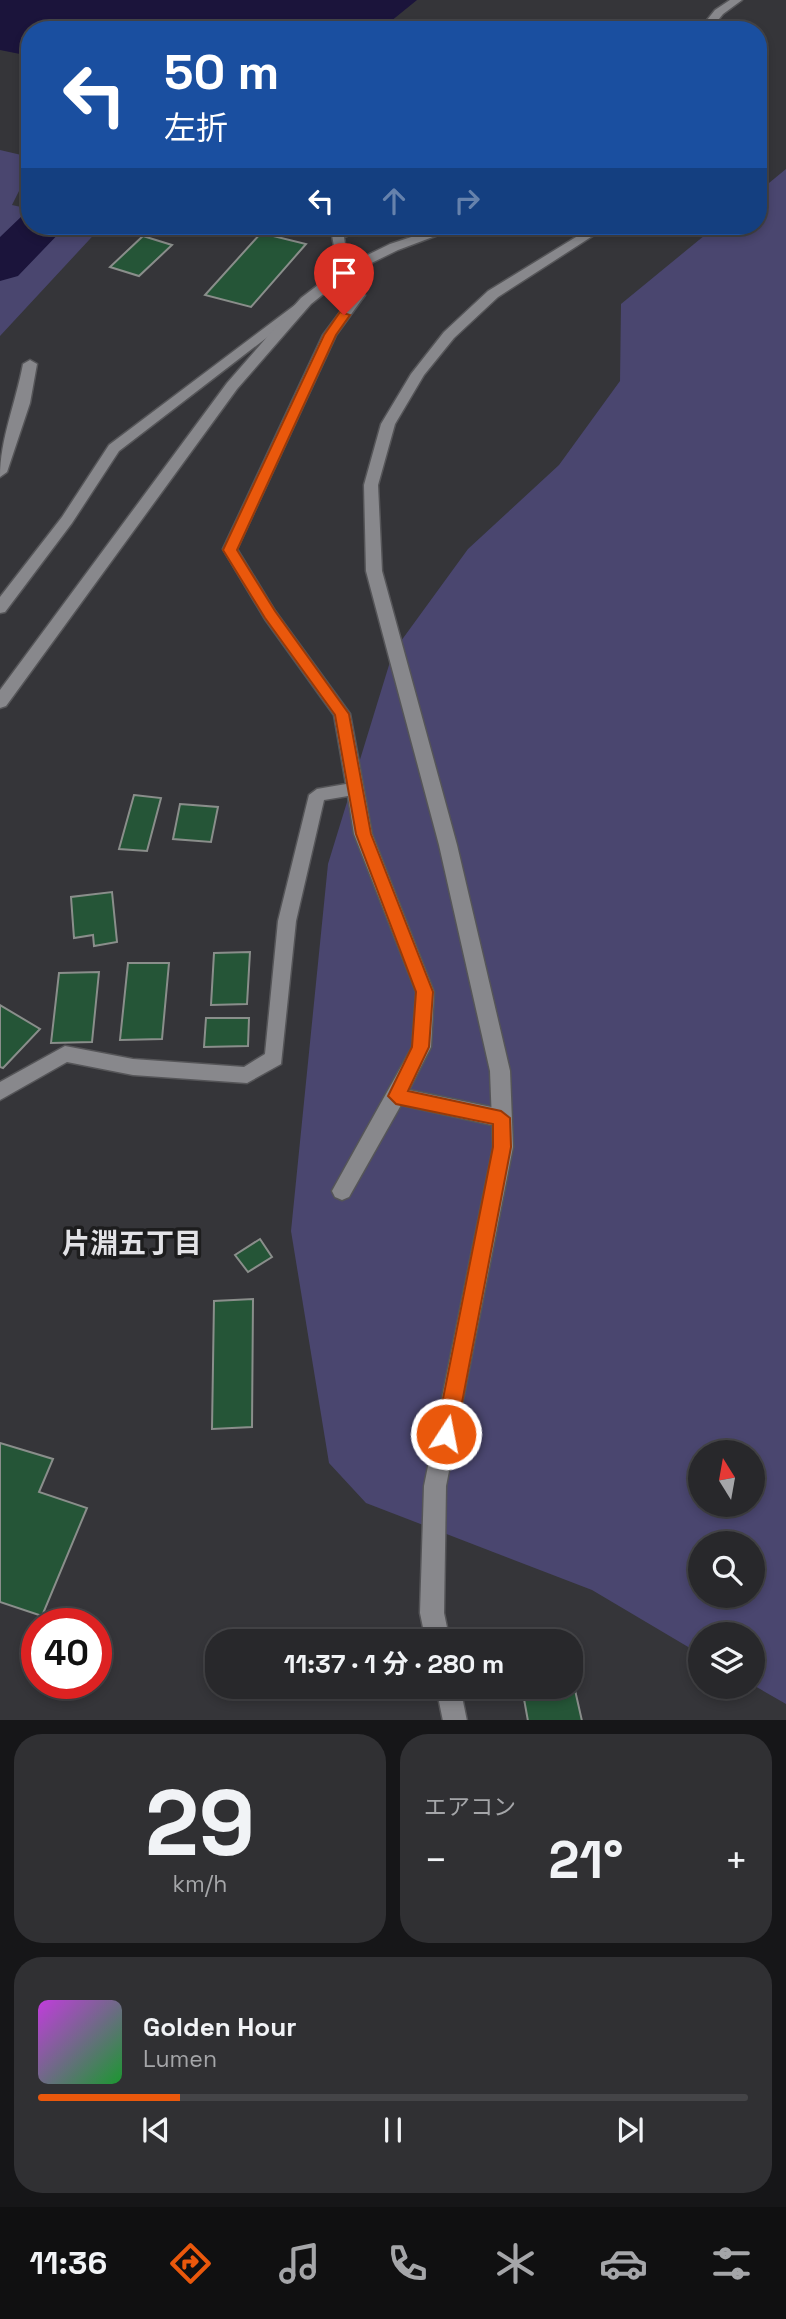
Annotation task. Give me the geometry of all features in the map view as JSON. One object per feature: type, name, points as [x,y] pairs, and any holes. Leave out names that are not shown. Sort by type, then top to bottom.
[{"type":"street","points":[[712,21],[719,12],[737,0]]},
{"type":"street","points":[[338,235],[343,272],[359,295],[330,335],[230,550],[270,615],[342,714],[363,834],[425,992],[421,1047],[342,1191]]},
{"type":"street","points":[[0,607],[66,520],[114,448],[343,272],[394,247],[429,235]]},
{"type":"street","points":[[435,1629],[432,1614],[435,1486],[502,1147],[500,1071],[451,858],[374,571],[371,485],[388,424],[418,374],[449,335],[493,295],[588,235]]},
{"type":"street","points":[[0,702],[232,386],[306,301]]},
{"type":"street","points":[[0,472],[23,403],[30,364]]},
{"type":"street","points":[[0,1092],[65,1054],[133,1067],[247,1075],[274,1058],[287,921],[317,795],[355,789]]},
{"type":"street","points":[[396,1096],[501,1118]]},
{"type":"street","points":[[451,1699],[455,1720]]},
{"type":"shaded area","points":[[0,0],[417,0],[391,21],[21,21],[21,54],[0,50]]},
{"type":"shaded area","points":[[0,150],[21,155],[21,187],[12,205],[21,207],[21,235],[94,235],[0,336]]},
{"type":"shaded area","points":[[786,169],[786,1704],[765,1692],[765,1622],[688,1622],[688,1647],[592,1590],[366,1503],[329,1463],[291,1231],[328,864],[393,652],[468,549],[559,465],[620,381],[621,304],[705,235],[767,235],[767,185]]},
{"type":"building","points":[[259,235],[306,244],[251,307],[205,295]]},
{"type":"building","points":[[143,236],[172,245],[139,276],[110,267]]},
{"type":"building","points":[[134,795],[161,798],[147,851],[119,849]]},
{"type":"building","points":[[180,804],[218,807],[211,842],[173,839]]},
{"type":"building","points":[[112,892],[117,942],[94,946],[93,935],[74,938],[71,897]]},
{"type":"building","points":[[250,952],[247,1004],[211,1005],[214,953]]},
{"type":"building","points":[[128,963],[169,963],[162,1039],[120,1040]]},
{"type":"building","points":[[99,972],[92,1042],[51,1043],[59,973]]},
{"type":"building","points":[[0,1005],[40,1029],[3,1068],[0,1067]]},
{"type":"building","points":[[206,1018],[249,1018],[248,1046],[204,1047]]},
{"type":"building","points":[[260,1239],[272,1257],[248,1272],[235,1255]]},
{"type":"building","points":[[253,1299],[252,1427],[212,1429],[214,1301]]},
{"type":"building","points":[[0,1443],[53,1459],[39,1492],[87,1508],[45,1608],[21,1609],[0,1602]]},
{"type":"building","points":[[524,1699],[577,1699],[582,1720],[528,1720]]},
{"type":"waterway","points":[[0,265],[32,235]]},
{"type":"district","name":"片淵五丁目","points":[[132,1243]]},
{"type":"route","points":[[344,315],[330,335],[230,550],[270,615],[342,714],[363,834],[425,992],[421,1047],[396,1096],[501,1118],[502,1147],[446,1434]]}]
